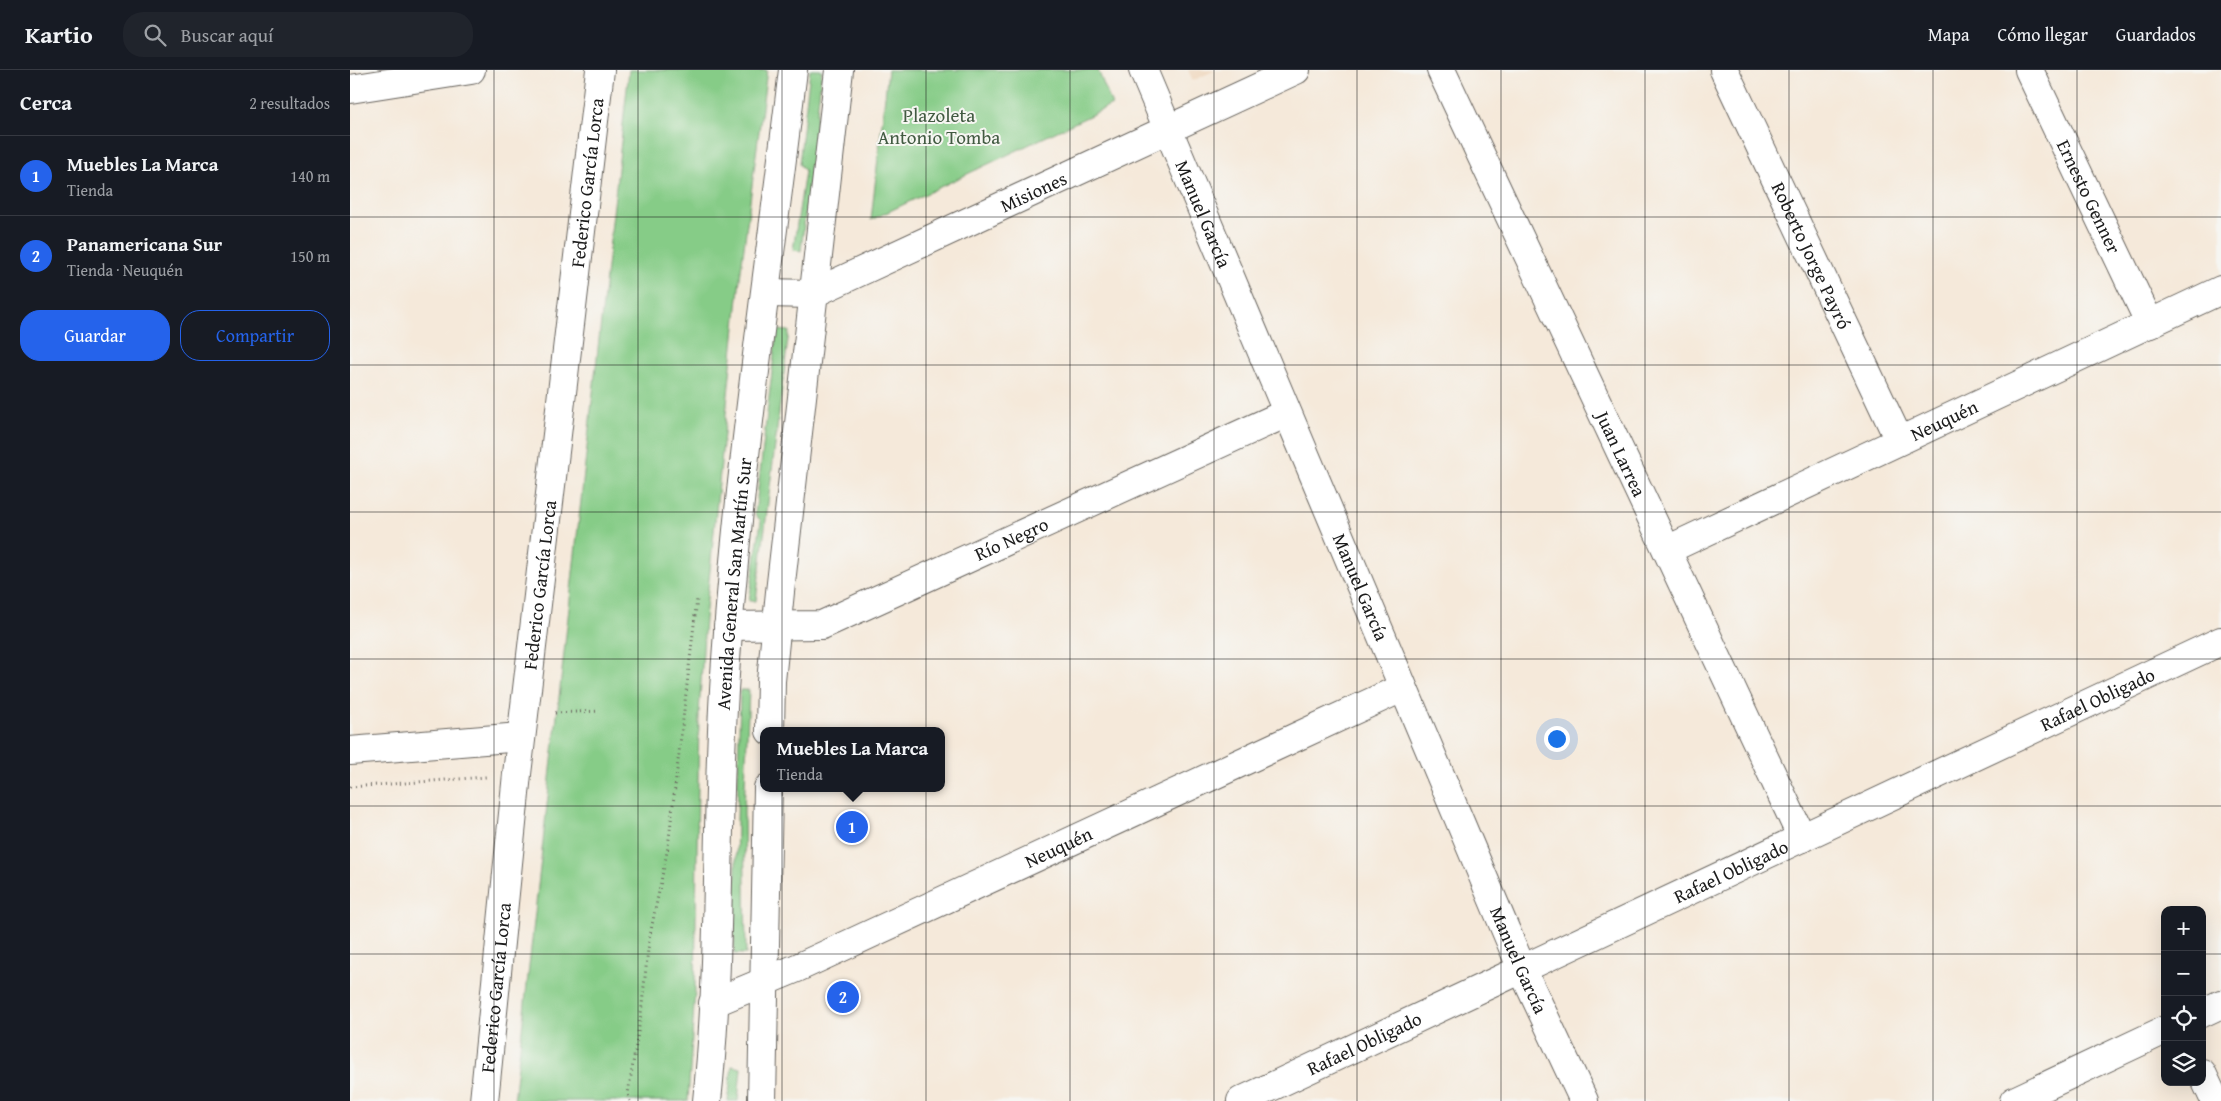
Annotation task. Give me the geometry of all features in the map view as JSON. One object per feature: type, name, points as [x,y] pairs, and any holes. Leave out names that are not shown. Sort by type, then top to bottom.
[{"type":"street","points":[[350,89],[471,70]]},
{"type":"street","name":"Federico García Lorca","points":[[484,1101],[521,737],[600,70]]},
{"type":"street","name":"Avenida General San Martín Sur","points":[[707,1101],[713,1003],[724,678],[728,626],[793,70]]},
{"type":"street","points":[[770,727],[771,681],[776,627],[838,70]]},
{"type":"street","name":"Manuel García","points":[[1143,70],[1522,969],[1584,1101]]},
{"type":"street","name":"Misiones","points":[[766,293],[812,294],[1296,70]]},
{"type":"street","name":"Juan Larrea","points":[[1441,70],[1802,838]]},
{"type":"street","name":"Roberto Jorge Payró","points":[[1724,70],[1900,440]]},
{"type":"street","name":"Ernesto Genner","points":[[2029,70],[2150,324]]},
{"type":"street","name":"Neuquén","points":[[1666,550],[2221,290]]},
{"type":"street","name":"Río Negro","points":[[728,626],[776,627],[822,625],[1287,413]]},
{"type":"street","name":"Rafael Obligado","points":[[1241,1101],[2221,641]]},
{"type":"street","name":"Neuquén","points":[[713,1003],[766,981],[1402,688]]},
{"type":"street","points":[[350,751],[521,737]]},
{"type":"street","points":[[762,1101],[766,981],[768,792]]},
{"type":"street","points":[[2206,1011],[2221,1004]]},
{"type":"street","points":[[2014,1101],[2161,1032]]},
{"type":"street","points":[[2206,1082],[2215,1101]]},
{"type":"path","points":[[630,1101],[628,1094],[641,1014],[649,940],[668,847],[698,590]]},
{"type":"path","points":[[551,722],[554,714],[599,710]]},
{"type":"path","points":[[350,787],[517,774]]},
{"type":"shaded area","points":[[1188,70],[1215,70],[1193,81]]},
{"type":"green space","points":[[629,70],[767,70],[740,278],[705,619],[699,714],[695,990],[688,1101],[514,1101]]},
{"type":"green space","points":[[810,70],[822,70],[801,251],[793,250],[805,171],[799,164]]},
{"type":"green space","name":"Plazoleta Antonio Tomba","points":[[888,70],[1098,70],[1112,105],[871,220]]},
{"type":"green space","points":[[777,330],[789,331],[756,601],[749,601],[761,521],[755,514]]},
{"type":"green space","points":[[740,690],[749,690],[744,811],[746,954],[734,954]]},
{"type":"green space","points":[[732,1066],[741,1068],[738,1101],[728,1101]]},
{"type":"place","name":"Muebles La Marca","points":[[852,827]]},
{"type":"place","name":"Panamericana Sur","points":[[843,997]]}]
